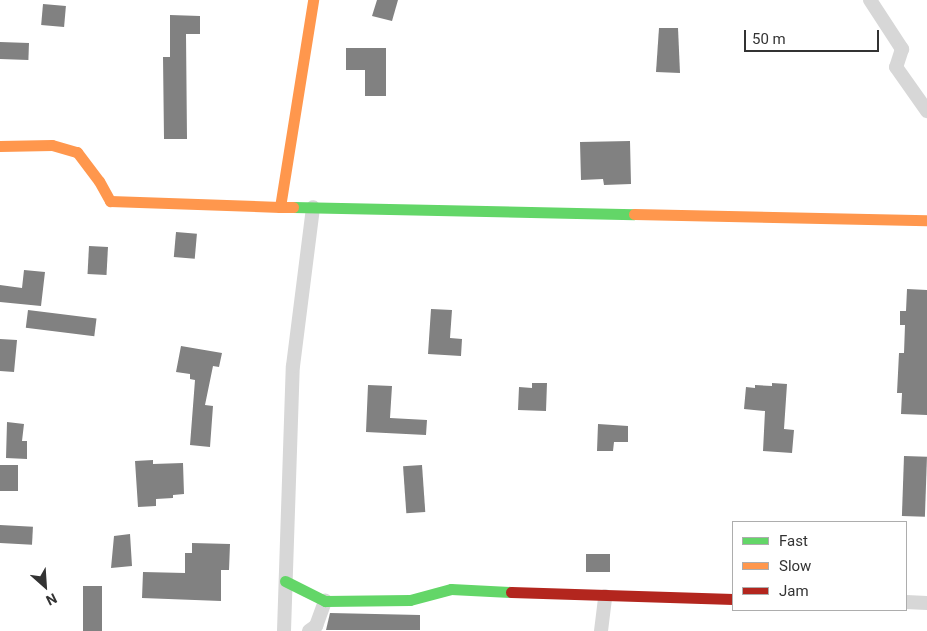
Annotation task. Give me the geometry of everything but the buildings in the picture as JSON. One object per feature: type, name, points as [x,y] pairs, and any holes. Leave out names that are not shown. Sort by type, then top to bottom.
[{"type":"street","points":[[280,207],[313,0]]},
{"type":"street","points":[[870,0],[902,49],[896,67],[927,111]]},
{"type":"street","points":[[0,146],[52,145],[77,152],[99,181],[110,201],[280,207],[927,220]]},
{"type":"street","points":[[284,631],[293,366],[312,207]]},
{"type":"street","points":[[286,581],[325,601],[410,600],[451,589],[605,596],[732,599]]},
{"type":"street","points":[[601,631],[605,596]]},
{"type":"street","points":[[309,631],[316,626],[325,601]]},
{"type":"street","points":[[907,602],[927,603]]},
{"type":"traffic: fast","points":[[293,207],[634,214]]},
{"type":"traffic: fast","points":[[285,581],[325,601],[410,600],[451,589],[511,592]]},
{"type":"traffic: slow","points":[[293,207],[280,207],[313,0]]},
{"type":"traffic: slow","points":[[0,146],[52,145],[77,152],[99,181],[110,201],[280,207]]},
{"type":"traffic: slow","points":[[634,214],[927,220]]},
{"type":"traffic: jam","points":[[511,592],[732,599]]}]
